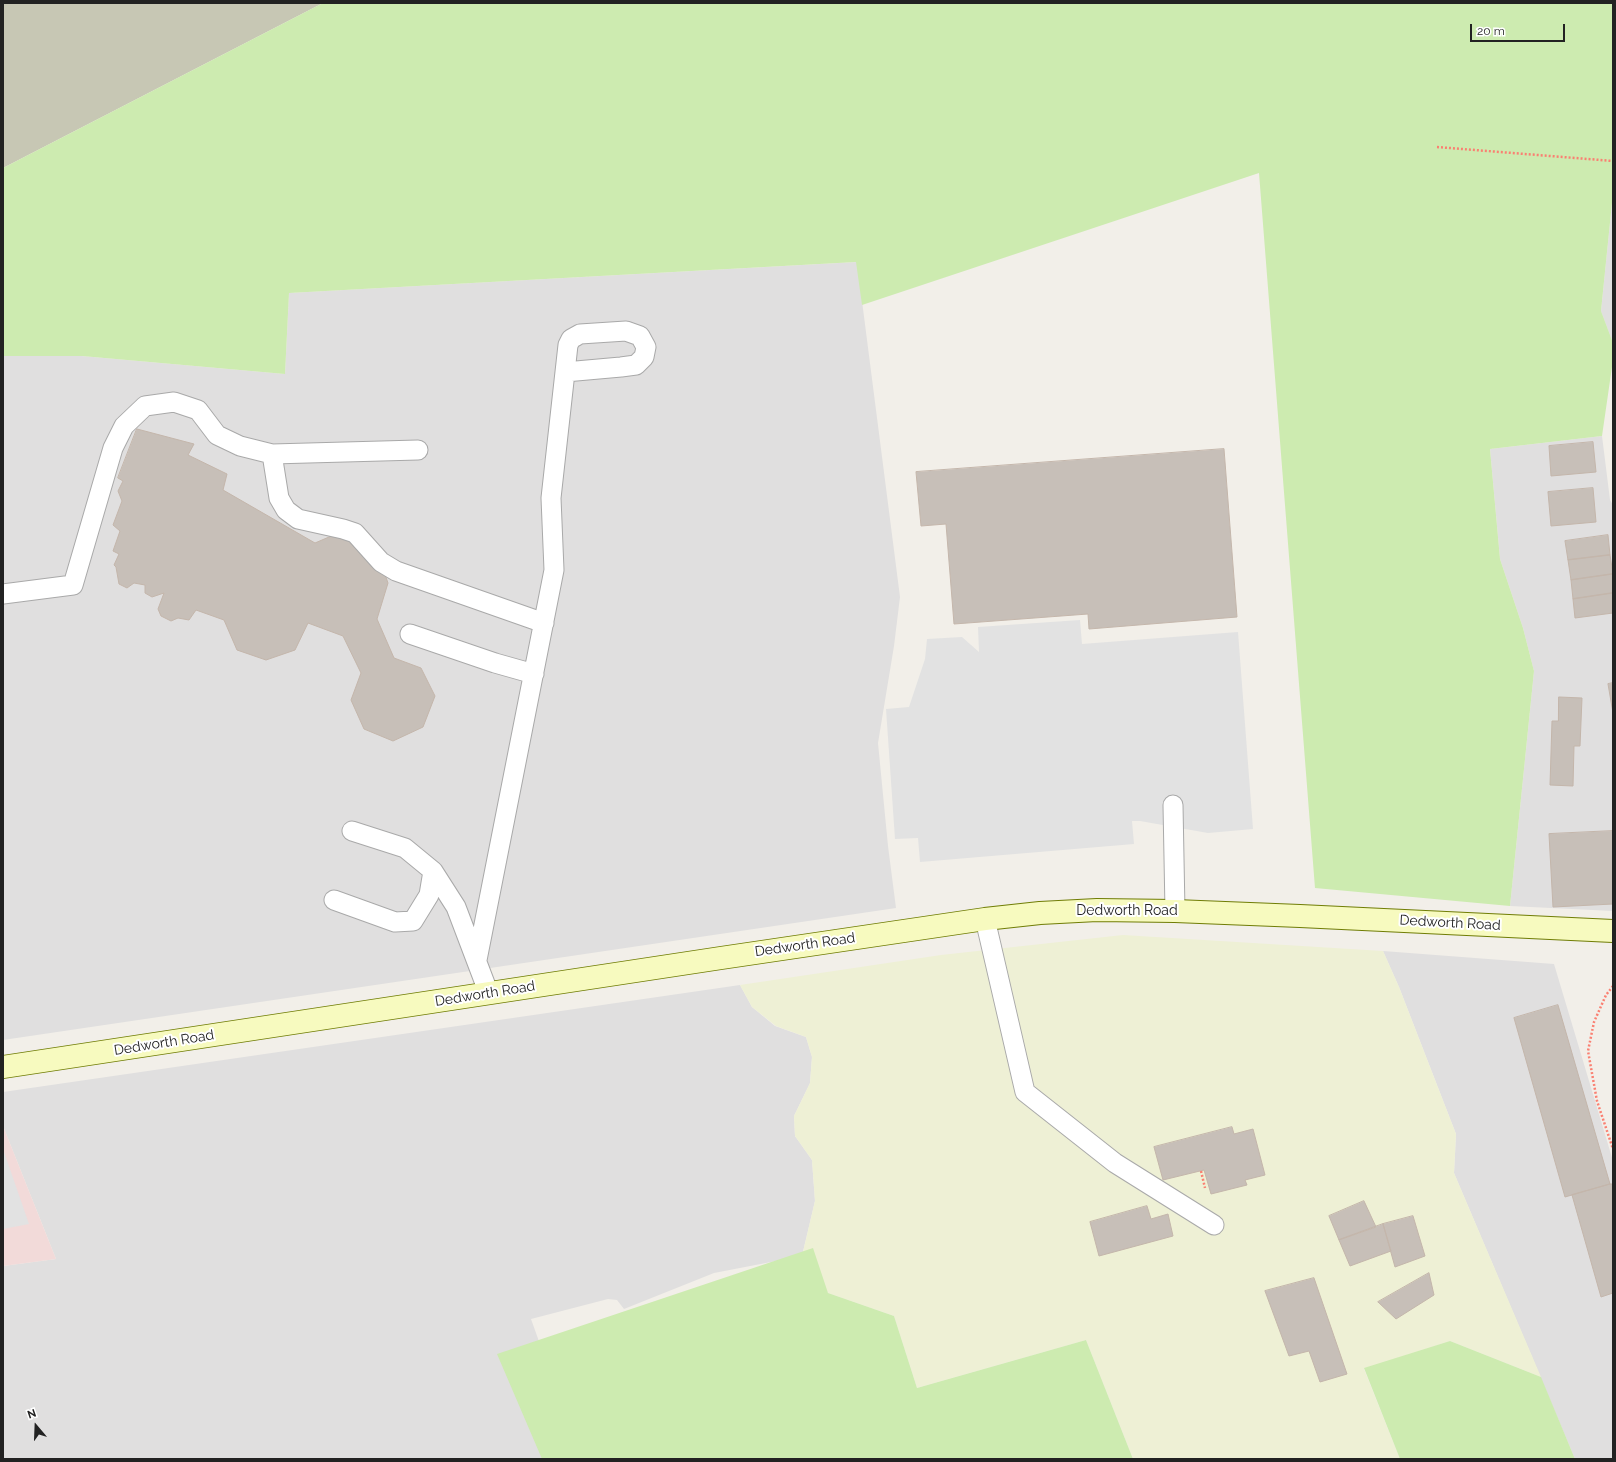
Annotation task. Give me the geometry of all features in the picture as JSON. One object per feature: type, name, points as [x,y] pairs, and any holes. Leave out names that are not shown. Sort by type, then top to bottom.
[{"type":"main road","name":"Dedworth Road","points":[[3,1067],[720,958],[985,919],[1040,913],[1090,910],[1175,911],[1613,931]]},
{"type":"lane","points":[[477,960],[554,570],[551,498],[565,372]]},
{"type":"lane","points":[[3,594],[73,584],[113,448],[124,426],[145,406],[174,402],[198,410],[217,435],[240,446],[272,454],[418,450]]},
{"type":"lane","points":[[272,454],[279,498],[286,510],[298,519],[343,528],[355,533],[381,562],[396,571],[544,623]]},
{"type":"lane","points":[[410,634],[495,663],[534,674]]},
{"type":"lane","points":[[1173,805],[1175,911]]},
{"type":"lane","points":[[352,830],[405,848],[433,872],[456,908],[489,994]]},
{"type":"lane","points":[[334,900],[395,922],[412,921],[429,895],[433,872]]},
{"type":"lane","points":[[985,919],[1025,1092],[1115,1163],[1214,1225]]},
{"type":"path","points":[[1438,147],[1613,161]]},
{"type":"path","points":[[1613,986],[1606,995],[1594,1022],[1588,1050],[1597,1100],[1613,1149]]},
{"type":"shaded area","points":[[3,3],[323,3],[3,168]]},
{"type":"shaded area","points":[[1613,193],[1613,343],[1601,311]]},
{"type":"shaded area","points":[[857,262],[900,597],[894,646],[878,743],[888,846],[896,908],[3,1040],[3,356],[82,356],[285,374],[289,293]]},
{"type":"shaded area","points":[[1602,436],[1610,500],[1613,505],[1613,911],[1510,906],[1534,671],[1523,628],[1500,559],[1490,449]]},
{"type":"shaded area","points":[[1080,620],[1082,644],[1238,632],[1253,829],[1208,833],[1140,821],[1132,821],[1134,844],[920,862],[918,838],[895,839],[886,709],[909,707],[925,659],[927,639],[962,637],[979,652],[978,627]]},
{"type":"shaded area","points":[[1123,935],[1383,951],[1399,987],[1456,1134],[1454,1173],[1541,1377],[1450,1341],[1364,1369],[1400,1459],[1133,1459],[1086,1340],[917,1388],[894,1316],[828,1293],[802,1256],[815,1201],[812,1160],[795,1136],[794,1116],[810,1083],[812,1057],[806,1037],[776,1026],[752,1007],[740,985],[941,955]]},
{"type":"shaded area","points":[[1383,951],[1554,964],[1613,1161],[1613,1459],[1575,1459],[1454,1173],[1456,1134],[1399,987]]},
{"type":"shaded area","points":[[740,985],[752,1007],[775,1026],[806,1037],[812,1057],[810,1083],[794,1116],[795,1136],[812,1160],[815,1201],[802,1256],[714,1273],[624,1309],[617,1300],[608,1299],[531,1319],[581,1459],[3,1459],[3,1266],[56,1259],[3,1126],[3,1092]]},
{"type":"shaded area","points":[[3,1126],[56,1259],[3,1266]]},
{"type":"shaded area","points":[[3,1149],[29,1224],[3,1229]]},
{"type":"green space","points":[[323,3],[1613,3],[1613,193],[1601,311],[1613,343],[1613,360],[1602,436],[1490,449],[1500,559],[1523,628],[1534,671],[1510,906],[1315,888],[1259,173],[862,305],[856,262],[289,293],[285,374],[82,356],[3,356],[3,168]]},
{"type":"green space","points":[[813,1248],[828,1293],[894,1316],[917,1388],[1086,1340],[1133,1459],[542,1459],[497,1354]]},
{"type":"green space","points":[[1450,1341],[1541,1377],[1575,1459],[1400,1459],[1364,1368]]},
{"type":"building","points":[[137,429],[194,444],[188,455],[227,474],[223,490],[315,543],[336,534],[377,552],[388,583],[377,619],[394,658],[421,668],[435,696],[423,727],[393,741],[364,729],[351,700],[361,673],[343,636],[308,623],[295,650],[266,660],[237,650],[224,620],[196,610],[189,620],[178,618],[171,621],[161,616],[158,609],[164,593],[152,597],[145,593],[145,585],[134,583],[127,588],[119,584],[116,567],[114,565],[119,554],[113,551],[120,531],[113,525],[122,501],[118,491],[123,481],[118,478]]},
{"type":"building","points":[[1593,442],[1596,472],[1551,476],[1549,446]]},
{"type":"building","points":[[1224,449],[1237,617],[1089,629],[1088,614],[954,624],[946,524],[921,526],[916,472]]},
{"type":"building","points":[[1593,488],[1596,522],[1551,526],[1548,492]]},
{"type":"building","points":[[1608,535],[1610,555],[1568,560],[1565,541]]},
{"type":"building","points":[[1610,555],[1613,574],[1571,580],[1568,560]]},
{"type":"building","points":[[1613,574],[1613,593],[1573,599],[1571,580]]},
{"type":"building","points":[[1613,593],[1613,613],[1575,618],[1573,599]]},
{"type":"building","points":[[1613,683],[1613,713],[1608,684]]},
{"type":"building","points":[[1559,697],[1582,698],[1580,746],[1574,746],[1573,786],[1550,785],[1552,721],[1558,721]]},
{"type":"building","points":[[1613,831],[1613,904],[1553,907],[1549,834]]},
{"type":"building","points":[[1558,1005],[1610,1184],[1565,1197],[1514,1018]]},
{"type":"building","points":[[1232,1127],[1234,1134],[1253,1129],[1265,1175],[1245,1180],[1247,1185],[1211,1194],[1204,1170],[1163,1180],[1154,1147]]},
{"type":"building","points":[[1613,1184],[1613,1293],[1601,1297],[1572,1195]]},
{"type":"building","points":[[1364,1201],[1376,1227],[1339,1240],[1329,1216]]},
{"type":"building","points":[[1147,1206],[1151,1219],[1168,1214],[1173,1236],[1099,1256],[1090,1222]]},
{"type":"building","points":[[1413,1216],[1425,1256],[1395,1267],[1383,1224]]},
{"type":"building","points":[[1383,1224],[1391,1251],[1350,1266],[1339,1240]]},
{"type":"building","points":[[1429,1273],[1434,1295],[1396,1319],[1378,1302]]},
{"type":"building","points":[[1314,1278],[1347,1374],[1320,1382],[1309,1351],[1289,1356],[1265,1291]]}]
